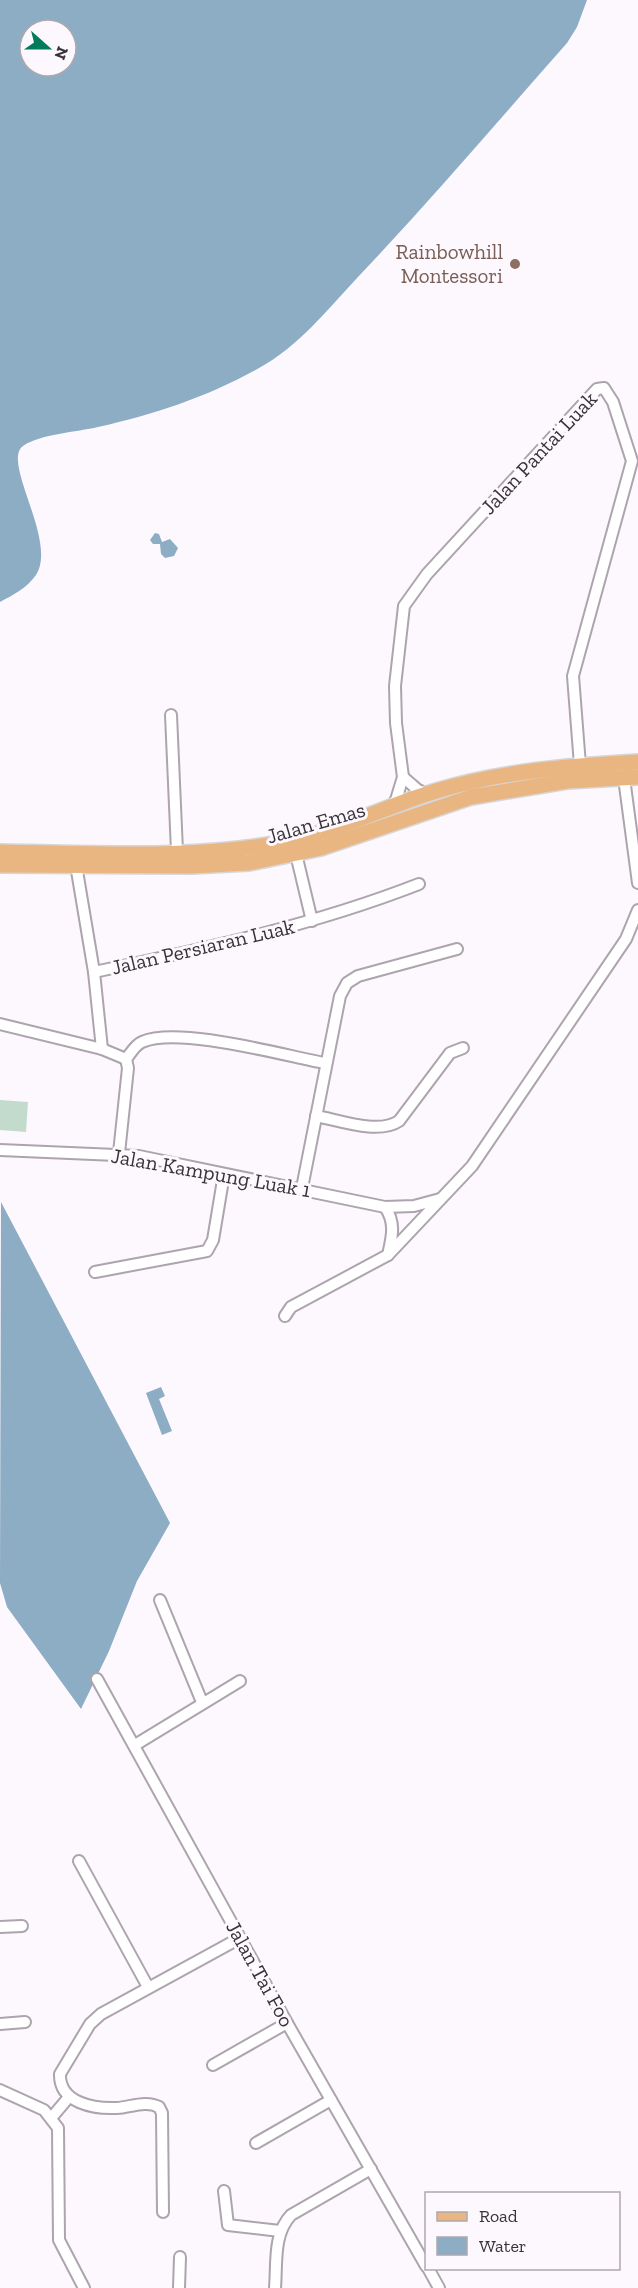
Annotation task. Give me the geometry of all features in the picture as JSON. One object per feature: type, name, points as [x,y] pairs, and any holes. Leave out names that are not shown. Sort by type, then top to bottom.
[{"type":"main road","name":"Jalan Emas","points":[[0,852],[245,849],[292,840],[427,795],[502,776],[580,765],[638,762]]},
{"type":"main road","name":"Jalan Emas","points":[[0,865],[220,865],[296,854],[471,797],[558,782],[631,778]]},
{"type":"street","name":"Jalan Pantai Luak","points":[[389,808],[396,800],[403,777],[396,723],[395,686],[404,606],[427,574],[461,536],[597,389],[604,388],[613,402],[632,461],[573,676],[580,765]]},
{"type":"street","points":[[171,715],[177,851]]},
{"type":"street","points":[[403,777],[427,795]]},
{"type":"street","points":[[631,778],[638,882]]},
{"type":"street","name":"Jalan Persiaran Luak","points":[[296,854],[312,921]]},
{"type":"street","points":[[76,865],[94,972],[102,1049]]},
{"type":"street","name":"Jalan Persiaran Luak","points":[[94,972],[218,946],[312,921],[358,908],[419,884]]},
{"type":"street","points":[[285,1316],[291,1307],[388,1255],[472,1166],[626,939],[638,910]]},
{"type":"street","points":[[302,1188],[324,1063],[340,996],[347,983],[358,976],[458,949]]},
{"type":"street","points":[[0,1024],[102,1049],[126,1059]]},
{"type":"street","points":[[126,1059],[139,1043],[157,1037],[188,1038],[324,1063]]},
{"type":"street","points":[[316,1116],[379,1127],[391,1126],[399,1120],[450,1053],[463,1048]]},
{"type":"street","points":[[119,1153],[128,1068],[126,1059]]},
{"type":"street","name":"Jalan Kampung Luak 1","points":[[0,1150],[119,1153],[302,1188],[385,1207],[414,1206],[441,1199]]},
{"type":"street","points":[[95,1272],[207,1251],[215,1230],[224,1174]]},
{"type":"street","points":[[385,1207],[391,1216],[392,1227],[388,1255]]},
{"type":"street","points":[[160,1600],[202,1702]]},
{"type":"street","name":"Jalan Tai Foo","points":[[97,1679],[135,1744],[287,2023],[425,2264]]},
{"type":"street","points":[[135,1744],[240,1681]]},
{"type":"street","points":[[79,1861],[148,1987]]},
{"type":"street","points":[[0,1928],[22,1926]]},
{"type":"street","points":[[163,2212],[162,2113],[159,2107],[148,2103],[118,2108],[99,2107],[69,2097],[59,2083],[60,2074],[90,2024],[101,2014],[240,1938]]},
{"type":"street","points":[[0,2024],[26,2022]]},
{"type":"street","points":[[213,2065],[287,2023]]},
{"type":"street","points":[[0,2090],[44,2109],[58,2128],[59,2240],[84,2288]]},
{"type":"street","points":[[52,2117],[69,2097]]},
{"type":"street","points":[[256,2143],[331,2100]]},
{"type":"street","points":[[275,2288],[280,2231],[291,2215],[370,2169]]},
{"type":"street","points":[[224,2191],[228,2225],[280,2231]]},
{"type":"street","points":[[178,2288],[180,2257]]},
{"type":"street","name":"Jalan Tai Foo","points":[[429,2270],[439,2288]]},
{"type":"green space","points":[[0,1100],[28,1102],[26,1132],[0,1130]]},
{"type":"water","points":[[0,0],[587,0],[577,27],[567,43],[385,248],[312,327],[287,349],[259,368],[220,388],[180,404],[119,422],[49,436],[23,446],[18,455],[19,468],[36,523],[41,560],[36,575],[20,591],[0,602]]},
{"type":"water","points":[[155,533],[159,534],[162,542],[170,539],[178,548],[174,556],[165,558],[161,554],[160,544],[153,544],[150,540]]},
{"type":"water","points":[[1,1202],[170,1523],[137,1581],[109,1651],[81,1709],[7,1607],[0,1583]]},
{"type":"water","points":[[161,1387],[165,1396],[159,1399],[172,1431],[162,1435],[146,1393]]},
{"type":"place","name":"Rainbowhill Montessori","points":[[515,264]]}]
